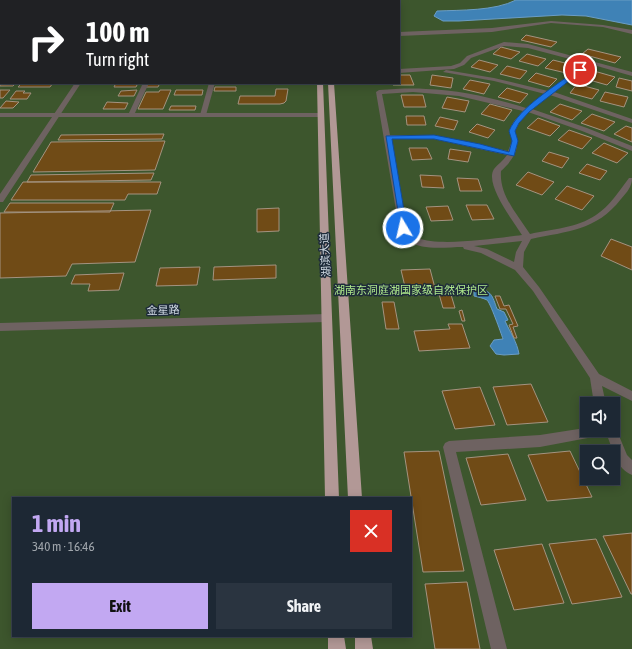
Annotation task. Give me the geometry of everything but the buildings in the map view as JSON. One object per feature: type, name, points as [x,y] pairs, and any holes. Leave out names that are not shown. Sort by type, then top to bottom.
[{"type":"highway","name":"湖滨大道","points":[[320,84],[332,497]]},
{"type":"highway","name":"湖滨大道","points":[[331,84],[355,497]]},
{"type":"highway","points":[[336,637],[337,649]]},
{"type":"highway","points":[[363,637],[364,649]]},
{"type":"street","points":[[400,34],[492,30],[551,22],[603,26],[632,32]]},
{"type":"street","points":[[400,71],[452,68],[462,64],[469,57],[504,44],[528,46],[632,74]]},
{"type":"street","points":[[528,237],[500,194],[496,182],[497,170],[506,162],[511,154],[515,141],[512,131],[516,122],[527,110],[590,62]]},
{"type":"street","points":[[434,70],[491,79],[550,93],[632,121]]},
{"type":"street","points":[[0,200],[77,84]]},
{"type":"street","points":[[131,115],[146,84]]},
{"type":"street","points":[[203,115],[212,84]]},
{"type":"street","points":[[377,84],[388,137],[403,228],[412,240],[424,244],[500,242],[577,226],[594,219],[609,208],[632,180]]},
{"type":"street","points":[[379,92],[433,91],[489,100],[580,126],[632,149]]},
{"type":"street","points":[[0,115],[321,115]]},
{"type":"street","points":[[388,137],[434,137],[511,154]]},
{"type":"street","points":[[518,268],[520,252],[528,237]]},
{"type":"street","points":[[451,244],[484,251],[518,268],[536,289],[595,377],[599,397]]},
{"type":"street","name":"金星路","points":[[0,327],[327,318]]},
{"type":"street","points":[[595,377],[632,396]]},
{"type":"street","points":[[499,649],[449,446],[540,441],[580,434]]},
{"type":"street","points":[[614,437],[622,459],[632,469]]},
{"type":"green space","name":"湖南东洞庭湖国家级自然保护区","points":[[400,0],[632,0],[632,649],[0,649],[0,84],[400,84]]},
{"type":"water","points":[[516,0],[632,0],[632,25],[586,16],[562,15],[443,21],[434,16],[437,11],[488,8],[508,4]]},
{"type":"water","points":[[476,288],[491,294],[497,309],[504,312],[508,320],[505,321],[515,341],[519,354],[496,354],[490,346],[494,340],[503,339],[487,300],[474,296],[474,291]]},
{"type":"route","points":[[403,228],[388,137],[434,137],[455,140],[511,154],[515,141],[512,131],[516,122],[527,110],[580,70]]}]
